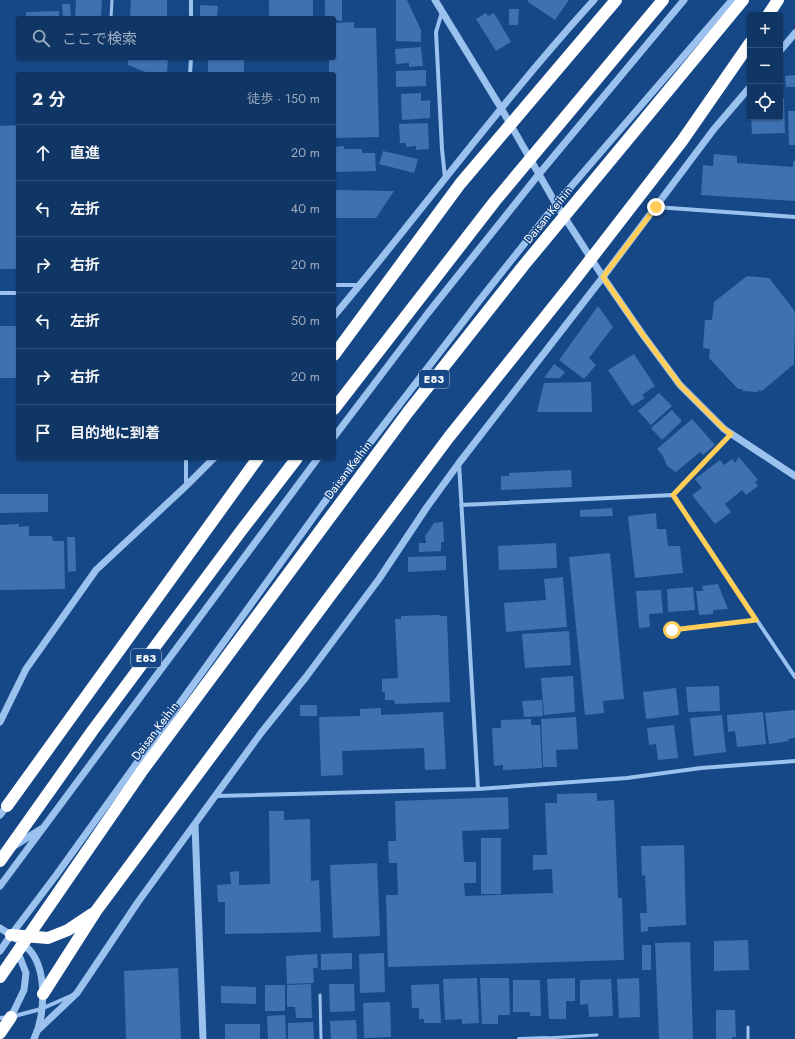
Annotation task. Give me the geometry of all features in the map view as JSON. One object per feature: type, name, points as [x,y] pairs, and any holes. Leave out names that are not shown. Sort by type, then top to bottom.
[{"type":"highway","points":[[336,352],[460,184],[616,0]]},
{"type":"highway","points":[[336,406],[495,201],[663,0]]},
{"type":"highway","name":"Daisan Keihin","points":[[0,976],[142,771],[408,412],[529,259],[743,0]]},
{"type":"highway","points":[[770,12],[778,0]]},
{"type":"highway","points":[[43,994],[96,910],[449,437],[573,282],[682,141],[747,47]]},
{"type":"highway","points":[[2,809],[257,460]]},
{"type":"highway","name":"E83","points":[[0,861],[93,730],[294,460]]},
{"type":"highway","points":[[11,935],[48,938],[68,930],[96,910]]},
{"type":"highway","points":[[0,1033],[5,1018]]},
{"type":"street","points":[[191,0],[191,16]]},
{"type":"street","points":[[435,0],[501,108],[556,204],[603,277],[680,385],[724,429],[795,476]]},
{"type":"street","points":[[336,314],[501,108],[568,28],[594,0]]},
{"type":"street","points":[[336,434],[428,313],[539,174],[684,0]]},
{"type":"street","points":[[0,951],[323,504],[479,301],[556,204],[732,0]]},
{"type":"street","points":[[442,11],[436,32],[442,149],[446,178]]},
{"type":"street","points":[[782,48],[795,33]]},
{"type":"street","points":[[190,60],[190,72]]},
{"type":"street","points":[[38,1030],[77,993],[138,902],[261,733],[306,677],[379,579],[427,507],[459,463],[603,277],[714,129],[747,90]]},
{"type":"street","points":[[656,207],[795,217]]},
{"type":"street","points":[[336,285],[360,285]]},
{"type":"street","points":[[0,293],[16,293]]},
{"type":"street","points":[[186,460],[186,486]]},
{"type":"street","points":[[0,722],[26,669],[96,570],[212,460]]},
{"type":"street","points":[[0,886],[317,460]]},
{"type":"street","points":[[459,463],[478,789]]},
{"type":"street","points":[[461,505],[673,495],[795,677]]},
{"type":"street","points":[[216,796],[478,789],[627,778],[701,768],[795,762]]},
{"type":"street","points":[[195,825],[203,1039]]},
{"type":"street","points":[[0,854],[45,827]]},
{"type":"street","points":[[0,928],[31,952],[40,970],[43,994],[38,1030],[34,1039]]},
{"type":"street","points":[[5,1018],[24,990],[26,973],[11,935]]},
{"type":"street","points":[[5,1018],[41,1009],[77,993]]},
{"type":"street","points":[[519,1039],[546,1039]]},
{"type":"lane","points":[[111,16],[112,0]]},
{"type":"lane","points":[[673,495],[731,434]]},
{"type":"lane","points":[[672,630],[756,620]]},
{"type":"lane","points":[[320,995],[321,1039]]},
{"type":"lane","points":[[748,1027],[748,1039]]},
{"type":"lane","points":[[546,1039],[597,1035]]},
{"type":"building","points":[[76,0],[102,0],[101,16],[75,16]]},
{"type":"building","points":[[131,0],[167,0],[167,16],[130,16]]},
{"type":"building","points":[[269,0],[313,0],[313,16],[269,16]]},
{"type":"building","points":[[325,0],[342,0],[342,21],[336,20],[336,16],[325,16]]},
{"type":"building","points":[[396,0],[407,0],[421,30],[421,42],[396,41]]},
{"type":"building","points":[[528,0],[569,0],[555,20],[528,2]]},
{"type":"building","points":[[62,4],[70,4],[71,16],[63,16]]},
{"type":"building","points":[[200,5],[218,6],[217,16],[200,16]]},
{"type":"building","points":[[509,9],[519,9],[518,25],[509,25]]},
{"type":"building","points":[[59,11],[59,16],[26,16],[26,12]]},
{"type":"building","points":[[486,13],[488,16],[494,13],[511,42],[496,51],[476,19]]},
{"type":"building","points":[[354,22],[354,28],[376,28],[379,137],[336,138],[336,72],[329,72],[329,60],[336,60],[336,23]]},
{"type":"building","points":[[421,47],[423,66],[409,67],[409,63],[396,64],[395,49]]},
{"type":"building","points":[[128,60],[168,60],[167,72],[145,72],[128,65]]},
{"type":"building","points":[[208,60],[244,60],[244,72],[208,72]]},
{"type":"building","points":[[426,70],[426,86],[396,87],[396,71]]},
{"type":"building","points":[[795,75],[795,87],[786,87],[785,76]]},
{"type":"building","points":[[421,93],[421,101],[430,100],[430,118],[402,120],[401,94]]},
{"type":"building","points":[[784,98],[785,133],[752,134],[751,120],[783,120]]},
{"type":"building","points":[[788,111],[795,111],[795,145],[789,145]]},
{"type":"building","points":[[428,123],[429,149],[416,150],[416,146],[406,147],[406,143],[400,143],[399,124]]},
{"type":"building","points":[[16,125],[16,269],[0,269],[0,126]]},
{"type":"building","points":[[344,146],[344,149],[362,149],[362,153],[375,153],[376,171],[336,172],[336,147]]},
{"type":"building","points":[[383,151],[418,159],[414,173],[379,164]]},
{"type":"building","points":[[714,154],[737,156],[737,163],[793,167],[793,161],[795,161],[795,201],[701,195],[703,165],[713,166]]},
{"type":"building","points":[[336,190],[394,191],[376,218],[336,218]]},
{"type":"building","points":[[747,276],[769,278],[794,310],[795,314],[794,364],[762,391],[758,390],[758,392],[742,391],[743,389],[738,389],[709,358],[710,349],[703,348],[705,320],[712,320],[714,302]]},
{"type":"building","points":[[598,306],[613,327],[589,358],[596,365],[584,379],[559,360]]},
{"type":"building","points":[[0,326],[16,326],[16,378],[0,378]]},
{"type":"building","points":[[634,354],[655,386],[642,395],[645,398],[632,406],[608,370]]},
{"type":"building","points":[[554,364],[565,372],[560,378],[544,378]]},
{"type":"building","points":[[591,382],[592,412],[537,412],[544,383]]},
{"type":"building","points":[[659,393],[672,406],[651,425],[638,411]]},
{"type":"building","points":[[672,410],[682,421],[662,440],[651,428]]},
{"type":"building","points":[[692,419],[715,445],[703,455],[700,452],[676,472],[667,466],[663,456],[657,449]]},
{"type":"building","points":[[739,457],[758,480],[755,482],[758,486],[746,495],[742,490],[725,504],[731,512],[715,524],[692,495],[702,488],[695,479],[720,460],[724,465],[732,459],[735,463]]},
{"type":"building","points":[[571,470],[572,487],[501,490],[501,476],[509,476],[509,473]]},
{"type":"building","points":[[0,494],[48,494],[48,512],[0,513]]},
{"type":"building","points":[[612,508],[613,516],[580,517],[580,510]]},
{"type":"building","points":[[656,513],[657,529],[666,529],[668,546],[680,546],[683,573],[635,578],[628,516]]},
{"type":"building","points":[[443,522],[444,542],[441,542],[441,551],[419,552],[419,543],[426,543],[425,536],[434,523]]},
{"type":"building","points":[[19,524],[19,527],[29,526],[29,536],[52,536],[53,541],[64,541],[65,589],[0,590],[0,525]]},
{"type":"building","points":[[67,537],[75,537],[76,571],[68,572]]},
{"type":"building","points":[[556,543],[557,568],[499,570],[498,546]]},
{"type":"building","points":[[610,553],[624,699],[603,701],[604,713],[585,715],[569,557]]},
{"type":"building","points":[[446,556],[446,570],[408,572],[408,557]]},
{"type":"building","points":[[563,577],[567,627],[506,632],[504,603],[546,600],[544,579]]},
{"type":"building","points":[[718,584],[728,609],[713,610],[713,614],[699,615],[696,591],[703,591],[702,586]]},
{"type":"building","points":[[693,587],[695,610],[668,612],[667,589]]},
{"type":"building","points":[[661,590],[663,613],[649,614],[650,627],[639,628],[636,591]]},
{"type":"building","points":[[401,616],[447,616],[450,702],[395,704],[394,700],[385,700],[385,692],[382,692],[382,679],[398,678],[395,619],[401,619]]},
{"type":"building","points":[[569,631],[571,665],[525,668],[522,634]]},
{"type":"building","points":[[573,676],[575,712],[544,715],[541,678]]},
{"type":"building","points":[[719,686],[720,711],[688,712],[686,687]]},
{"type":"building","points":[[676,688],[679,715],[646,719],[643,692]]},
{"type":"building","points":[[542,700],[543,716],[524,717],[522,701]]},
{"type":"building","points":[[300,705],[317,705],[317,716],[300,716]]},
{"type":"building","points":[[381,708],[381,715],[443,712],[446,769],[425,770],[424,748],[342,751],[343,775],[321,776],[319,717],[360,716],[360,709]]},
{"type":"building","points":[[795,710],[795,738],[788,739],[789,741],[769,744],[765,713]]},
{"type":"building","points":[[763,712],[766,744],[737,747],[735,731],[728,732],[727,715]]},
{"type":"building","points":[[722,715],[726,752],[694,756],[690,718]]},
{"type":"building","points":[[576,717],[578,749],[556,750],[557,767],[543,767],[541,719]]},
{"type":"building","points":[[531,719],[531,725],[540,725],[542,768],[503,770],[503,765],[494,766],[492,728],[501,728],[501,720]]},
{"type":"building","points":[[674,725],[678,758],[658,760],[656,744],[649,745],[647,728]]},
{"type":"building","points":[[597,793],[597,801],[614,800],[618,898],[622,898],[624,960],[388,967],[386,895],[398,895],[397,863],[389,863],[388,841],[396,841],[395,801],[508,797],[509,829],[462,831],[464,862],[476,862],[476,883],[464,883],[465,896],[553,893],[552,869],[533,870],[533,855],[547,855],[545,803],[557,803],[557,794]]},
{"type":"building","points":[[269,811],[284,811],[284,820],[310,819],[311,881],[319,880],[321,932],[225,934],[225,902],[218,902],[217,885],[231,884],[230,872],[239,871],[239,885],[270,884]]},
{"type":"building","points":[[481,838],[501,838],[501,894],[481,894]]},
{"type":"building","points":[[684,845],[686,925],[648,927],[648,931],[641,932],[640,913],[647,913],[645,875],[642,876],[641,846]]},
{"type":"building","points":[[377,863],[380,936],[333,938],[330,865]]},
{"type":"building","points":[[748,940],[749,970],[714,971],[714,941]]},
{"type":"building","points":[[690,942],[693,1039],[659,1039],[655,943]]},
{"type":"building","points":[[642,945],[651,945],[651,970],[642,970]]},
{"type":"building","points":[[352,953],[352,969],[321,970],[321,954]]},
{"type":"building","points":[[384,953],[385,992],[360,993],[359,954]]},
{"type":"building","points":[[317,954],[318,968],[313,968],[314,983],[287,984],[286,956]]},
{"type":"building","points":[[178,968],[181,1039],[126,1039],[124,971]]},
{"type":"building","points":[[477,978],[479,1023],[462,1024],[462,1019],[445,1020],[443,979]]},
{"type":"building","points":[[480,978],[509,978],[510,1015],[498,1015],[498,1024],[482,1024]]},
{"type":"building","points":[[575,978],[575,1001],[566,1001],[566,1019],[549,1019],[547,979]]},
{"type":"building","points":[[639,978],[640,1017],[619,1018],[617,979]]},
{"type":"building","points":[[611,979],[613,1016],[589,1017],[588,1004],[580,1005],[580,980]]},
{"type":"building","points":[[513,980],[540,980],[541,1016],[530,1016],[530,1012],[513,1012]]},
{"type":"building","points":[[311,984],[312,1018],[296,1018],[295,1007],[287,1007],[287,985]]},
{"type":"building","points":[[329,984],[354,984],[355,1011],[330,1012]]},
{"type":"building","points":[[439,984],[441,1023],[424,1023],[424,1019],[419,1019],[419,1008],[412,1008],[411,985]]},
{"type":"building","points":[[265,985],[285,985],[285,1011],[265,1011]]},
{"type":"building","points":[[221,986],[256,987],[256,1004],[221,1003]]},
{"type":"building","points":[[390,1002],[391,1037],[364,1038],[363,1003]]},
{"type":"building","points":[[716,1010],[735,1010],[736,1037],[732,1037],[732,1039],[716,1039]]},
{"type":"building","points":[[285,1015],[286,1039],[268,1039],[267,1016]]},
{"type":"building","points":[[356,1020],[357,1039],[331,1039],[330,1021]]},
{"type":"building","points":[[313,1022],[314,1039],[288,1039],[288,1023]]},
{"type":"building","points":[[225,1024],[260,1024],[260,1039],[225,1039]]},
{"type":"route","points":[[656,207],[603,277],[680,385],[724,429],[731,434],[673,495],[756,620],[672,630]]}]
